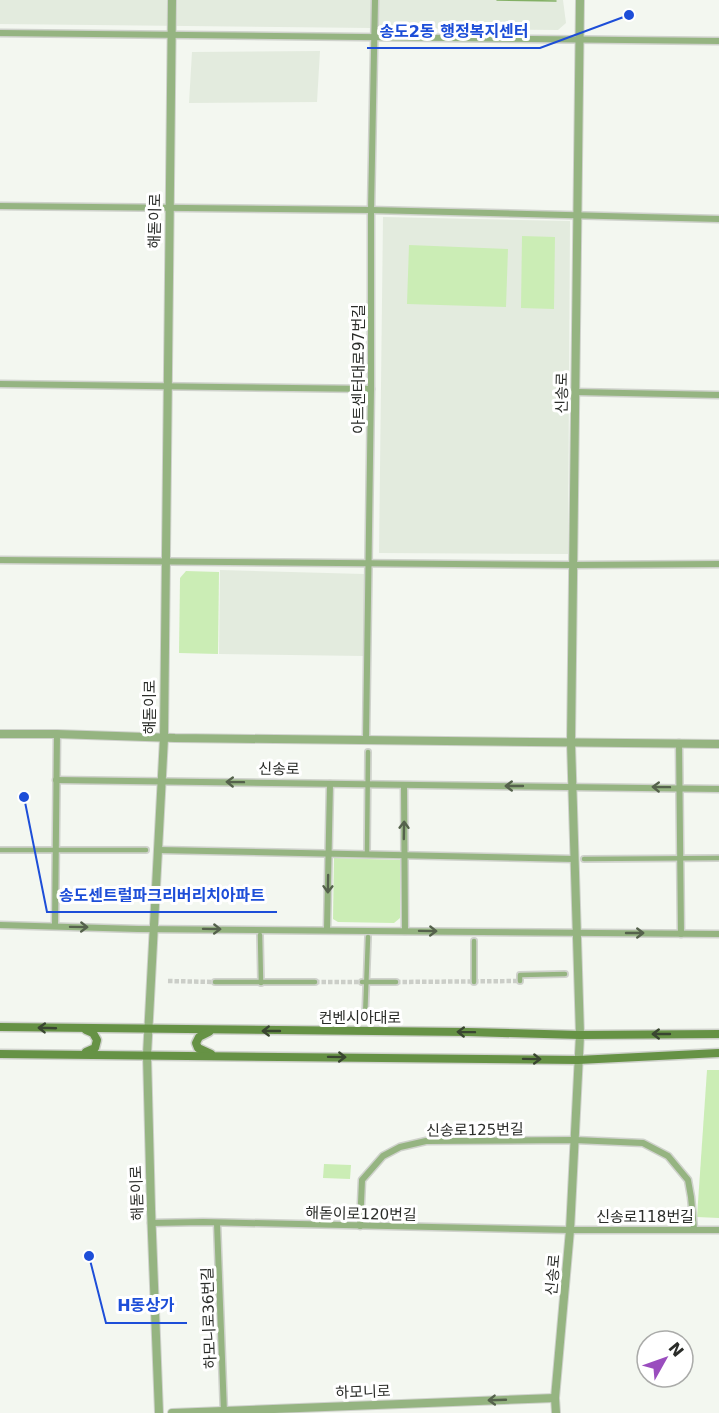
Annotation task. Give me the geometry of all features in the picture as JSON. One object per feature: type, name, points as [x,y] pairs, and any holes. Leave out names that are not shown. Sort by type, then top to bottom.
[{"type":"main road","name":"컨벤시아대로","points":[[0,1027],[580,1035],[719,1034]]},
{"type":"main road","points":[[77,1029],[93,1033],[97,1040],[92,1051],[80,1054]]},
{"type":"main road","points":[[217,1056],[198,1048],[196,1041],[204,1034],[219,1030]]},
{"type":"main road","points":[[0,1054],[578,1060],[685,1055],[719,1056]]},
{"type":"street","name":"해돋이로","points":[[159,1413],[147,1055],[164,738],[166,386],[172,0]]},
{"type":"street","name":"아트센터대로97번길","points":[[366,739],[375,0]]},
{"type":"street","name":"신송로","points":[[556,1413],[555,1398],[570,1230],[580,1035],[571,742],[580,0]]},
{"type":"street","points":[[0,33],[719,41]]},
{"type":"street","points":[[0,206],[371,210],[719,219]]},
{"type":"street","points":[[0,384],[371,389]]},
{"type":"street","points":[[576,392],[719,394]]},
{"type":"street","points":[[0,560],[574,565],[719,564]]},
{"type":"street","points":[[0,734],[719,744]]},
{"type":"street","points":[[55,926],[57,734]]},
{"type":"street","points":[[679,743],[681,933]]},
{"type":"street","points":[[366,854],[368,752]]},
{"type":"street","name":"신송로","points":[[56,780],[161,780],[405,786],[572,786]]},
{"type":"street","points":[[327,929],[330,784]]},
{"type":"street","points":[[405,786],[405,931]]},
{"type":"street","points":[[572,786],[719,789]]},
{"type":"street","points":[[0,850],[146,850]]},
{"type":"street","points":[[158,850],[574,859]]},
{"type":"street","points":[[584,859],[719,858]]},
{"type":"street","points":[[0,925],[719,934]]},
{"type":"street","points":[[260,935],[261,982]]},
{"type":"street","points":[[365,1018],[368,937]]},
{"type":"street","points":[[474,941],[474,982]]},
{"type":"street","points":[[520,981],[520,975],[565,974]]},
{"type":"street","points":[[215,982],[315,982]]},
{"type":"street","points":[[362,982],[396,982]]},
{"type":"street","points":[[575,1140],[643,1143],[668,1156],[688,1180],[692,1197],[693,1229]]},
{"type":"street","name":"신송로125번길","points":[[360,1226],[362,1180],[371,1167],[400,1146],[426,1141],[575,1140]]},
{"type":"street","name":"해돋이로120번길","points":[[151,1223],[217,1222],[570,1230]]},
{"type":"street","name":"하모니로36번길","points":[[217,1222],[224,1412]]},
{"type":"street","name":"신송로118번길","points":[[570,1230],[719,1230]]},
{"type":"street","name":"하모니로","points":[[172,1413],[555,1398]]},
{"type":"shaded area","points":[[0,0],[563,0],[566,23],[558,30],[0,24]]},
{"type":"shaded area","points":[[320,51],[317,102],[189,103],[192,52]]},
{"type":"shaded area","points":[[383,217],[570,221],[568,554],[379,553]]},
{"type":"shaded area","points":[[220,570],[364,574],[364,656],[219,654]]},
{"type":"green space","points":[[522,236],[555,237],[554,309],[521,308]]},
{"type":"green space","points":[[409,245],[508,249],[506,307],[407,304]]},
{"type":"green space","points":[[186,571],[219,572],[218,654],[179,653],[180,578]]},
{"type":"green space","points":[[334,858],[400,860],[400,918],[394,923],[338,922],[333,919]]},
{"type":"green space","points":[[707,1070],[719,1070],[719,1218],[697,1217]]},
{"type":"green space","points":[[324,1164],[351,1165],[350,1179],[323,1178]]},
{"type":"waterway","points":[[497,0],[556,1]]},
{"type":"tunnel","points":[[168,981],[215,982]]},
{"type":"tunnel","points":[[396,982],[520,981]]},
{"type":"tunnel","points":[[315,982],[362,982]]},
{"type":"place","name":"송도2동 행정복지센터","points":[[629,15]]},
{"type":"place","name":"송도센트럴파크리버리치아파트","points":[[24,797]]},
{"type":"place","name":"H동상가","points":[[89,1256]]}]
